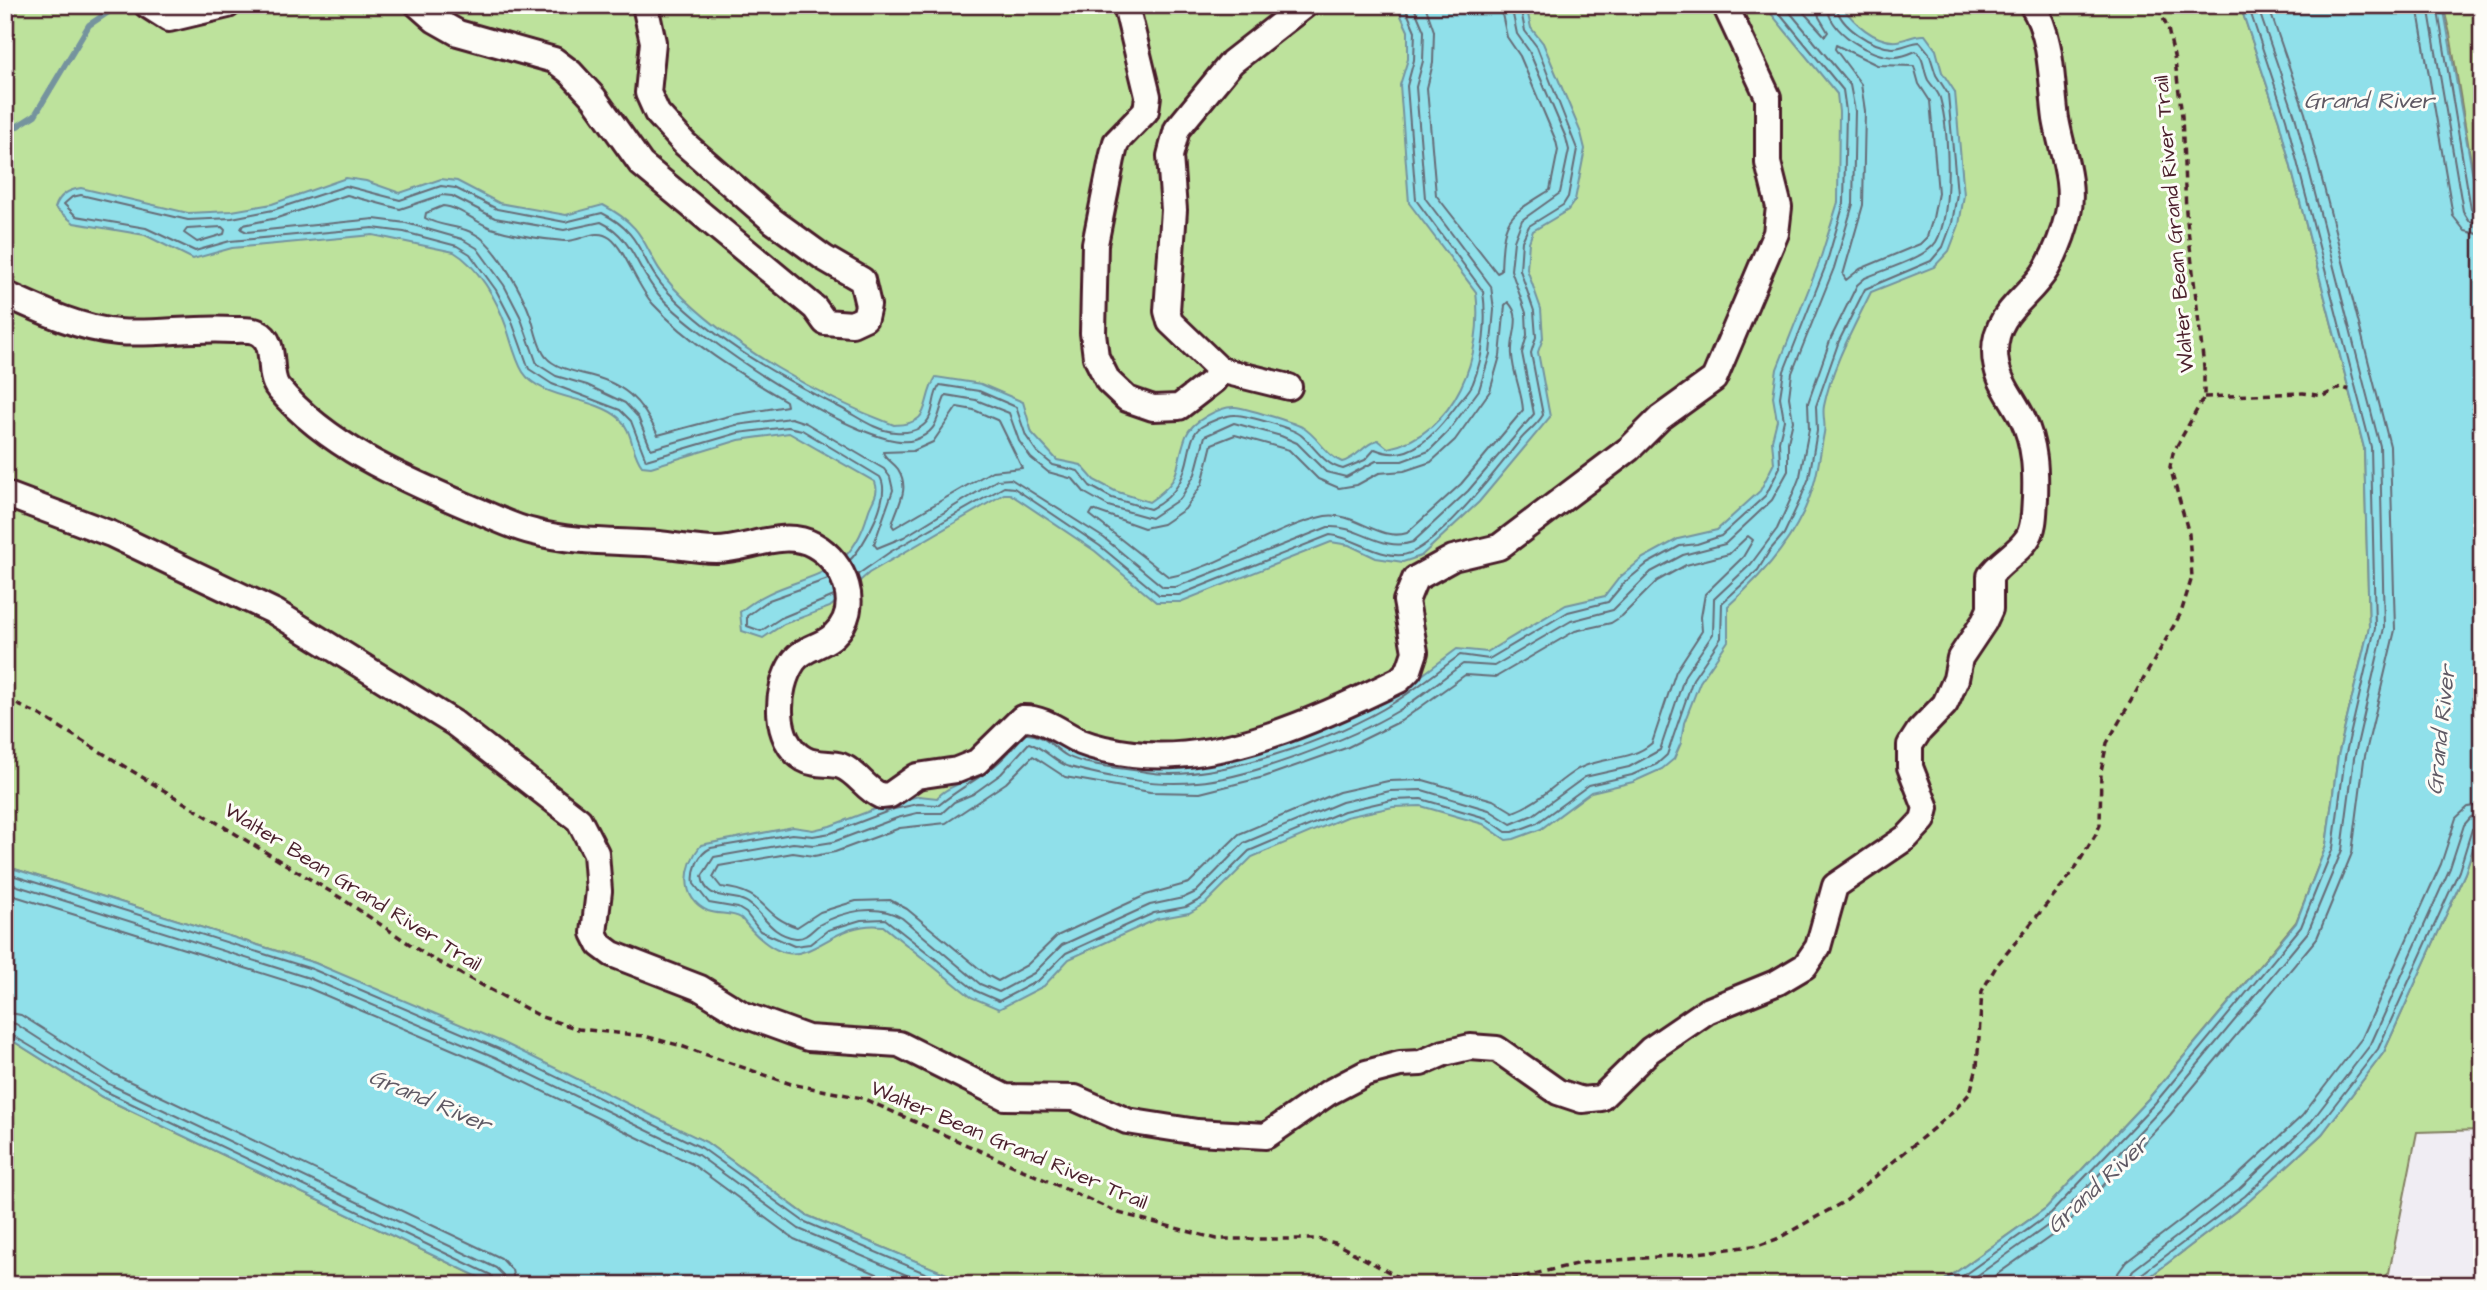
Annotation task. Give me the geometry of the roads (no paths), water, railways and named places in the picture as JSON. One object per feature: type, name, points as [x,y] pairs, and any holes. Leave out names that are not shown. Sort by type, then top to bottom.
[{"type":"lane","points":[[148,5],[169,19],[228,5]]},
{"type":"lane","points":[[418,5],[435,20],[458,33],[554,60],[593,96],[641,164],[815,308],[825,322],[852,324],[865,318],[868,305],[862,280],[824,258],[773,221],[684,144],[657,113],[648,93],[653,42],[645,5]]},
{"type":"lane","points":[[1126,5],[1148,96],[1146,111],[1116,142],[1095,244],[1093,334],[1096,358],[1108,381],[1127,399],[1153,408],[1179,407],[1214,380],[1220,370]]},
{"type":"lane","points":[[1289,387],[1220,370],[1170,322],[1167,311],[1174,221],[1170,156],[1177,130],[1219,76],[1305,5]]},
{"type":"lane","points":[[5,294],[84,325],[118,332],[212,328],[256,331],[266,340],[274,382],[322,429],[403,479],[531,532],[568,539],[718,550],[766,540],[788,539],[814,544],[834,561],[848,583],[847,616],[834,636],[806,649],[794,661],[786,677],[783,695],[780,716],[783,732],[793,751],[806,760],[841,766],[881,796],[890,795],[917,776],[957,770],[976,762],[1022,718],[1041,722],[1084,743],[1121,751],[1196,755],[1269,735],[1399,680],[1409,670],[1415,652],[1406,601],[1415,579],[1453,558],[1499,547],[1629,449],[1660,418],[1714,379],[1776,233],[1780,207],[1769,163],[1768,97],[1725,5]]},
{"type":"lane","points":[[5,494],[111,534],[275,612],[454,723],[579,820],[596,853],[599,891],[594,933],[600,945],[612,954],[700,988],[719,1002],[755,1018],[808,1038],[899,1044],[1005,1097],[1075,1098],[1127,1121],[1197,1132],[1266,1136],[1328,1093],[1366,1073],[1421,1063],[1444,1053],[1471,1047],[1497,1049],[1558,1092],[1581,1100],[1601,1098],[1650,1050],[1707,1012],[1779,982],[1805,966],[1818,947],[1835,886],[1907,838],[1923,820],[1926,808],[1910,767],[1910,745],[1919,731],[1945,704],[1956,678],[1960,657],[1990,609],[1990,576],[2029,537],[2034,516],[2036,471],[2031,438],[2023,418],[1999,380],[1995,351],[2000,324],[2046,268],[2069,212],[2066,162],[2056,120],[2047,52],[2039,16],[2032,5]]},
{"type":"water","points":[[1396,5],[1526,5],[1531,28],[1543,43],[1581,133],[1585,149],[1575,200],[1568,210],[1533,231],[1529,242],[1527,269],[1541,309],[1543,338],[1538,352],[1550,417],[1479,502],[1421,556],[1403,562],[1376,558],[1349,545],[1331,542],[1180,602],[1156,602],[1095,551],[1010,494],[1004,494],[869,573],[830,607],[784,624],[763,638],[742,631],[740,612],[778,589],[831,567],[846,555],[858,538],[874,498],[875,482],[789,433],[739,440],[651,467],[642,466],[627,429],[619,418],[596,405],[542,388],[523,372],[492,295],[479,275],[454,252],[373,235],[232,248],[193,259],[145,235],[74,223],[55,208],[65,194],[81,188],[188,213],[232,211],[272,204],[346,178],[366,181],[400,193],[441,179],[457,181],[499,203],[566,215],[603,205],[631,224],[664,275],[696,309],[748,349],[806,385],[894,425],[907,424],[921,416],[936,377],[981,384],[1023,402],[1032,433],[1057,460],[1081,465],[1094,480],[1115,491],[1149,502],[1173,479],[1189,431],[1200,420],[1222,409],[1241,408],[1302,427],[1342,462],[1378,440],[1388,448],[1412,440],[1432,426],[1448,409],[1460,388],[1470,365],[1475,341],[1476,292],[1409,203],[1400,85],[1408,59],[1408,31]]},
{"type":"water","points":[[1764,5],[1841,5],[1858,24],[1881,39],[1897,41],[1925,35],[1936,50],[1942,72],[1955,92],[1964,195],[1959,225],[1949,251],[1934,267],[1871,292],[1832,377],[1824,409],[1824,433],[1809,499],[1792,533],[1769,565],[1728,606],[1728,641],[1700,682],[1684,723],[1681,743],[1674,759],[1662,769],[1633,782],[1591,792],[1541,829],[1514,839],[1506,840],[1483,824],[1421,806],[1393,807],[1346,817],[1252,857],[1205,904],[1189,913],[1157,919],[1069,959],[1044,986],[999,1009],[971,997],[883,926],[861,927],[842,932],[812,949],[797,953],[781,951],[763,941],[741,918],[708,911],[692,898],[688,889],[688,871],[701,845],[793,827],[813,830],[891,803],[919,796],[937,798],[977,772],[1023,727],[1150,766],[1176,768],[1206,765],[1272,748],[1337,723],[1388,698],[1457,649],[1487,652],[1566,605],[1605,596],[1619,578],[1643,558],[1678,539],[1717,530],[1760,491],[1774,463],[1772,440],[1777,420],[1773,397],[1777,369],[1819,263],[1838,202],[1837,94]]},
{"type":"water","name":"Grand River","points":[[2240,5],[2443,5],[2482,228],[2482,821],[2465,873],[2384,1052],[2322,1134],[2249,1201],[2139,1285],[1938,1285],[2046,1208],[2149,1098],[2296,923],[2326,846],[2338,756],[2369,627],[2364,448],[2279,121]]},
{"type":"water","name":"Grand River","points":[[5,866],[315,963],[502,1042],[706,1142],[806,1215],[973,1285],[495,1285],[102,1097],[5,1036]]},
{"type":"waterway","points":[[5,134],[35,115],[89,25],[119,5]]}]
